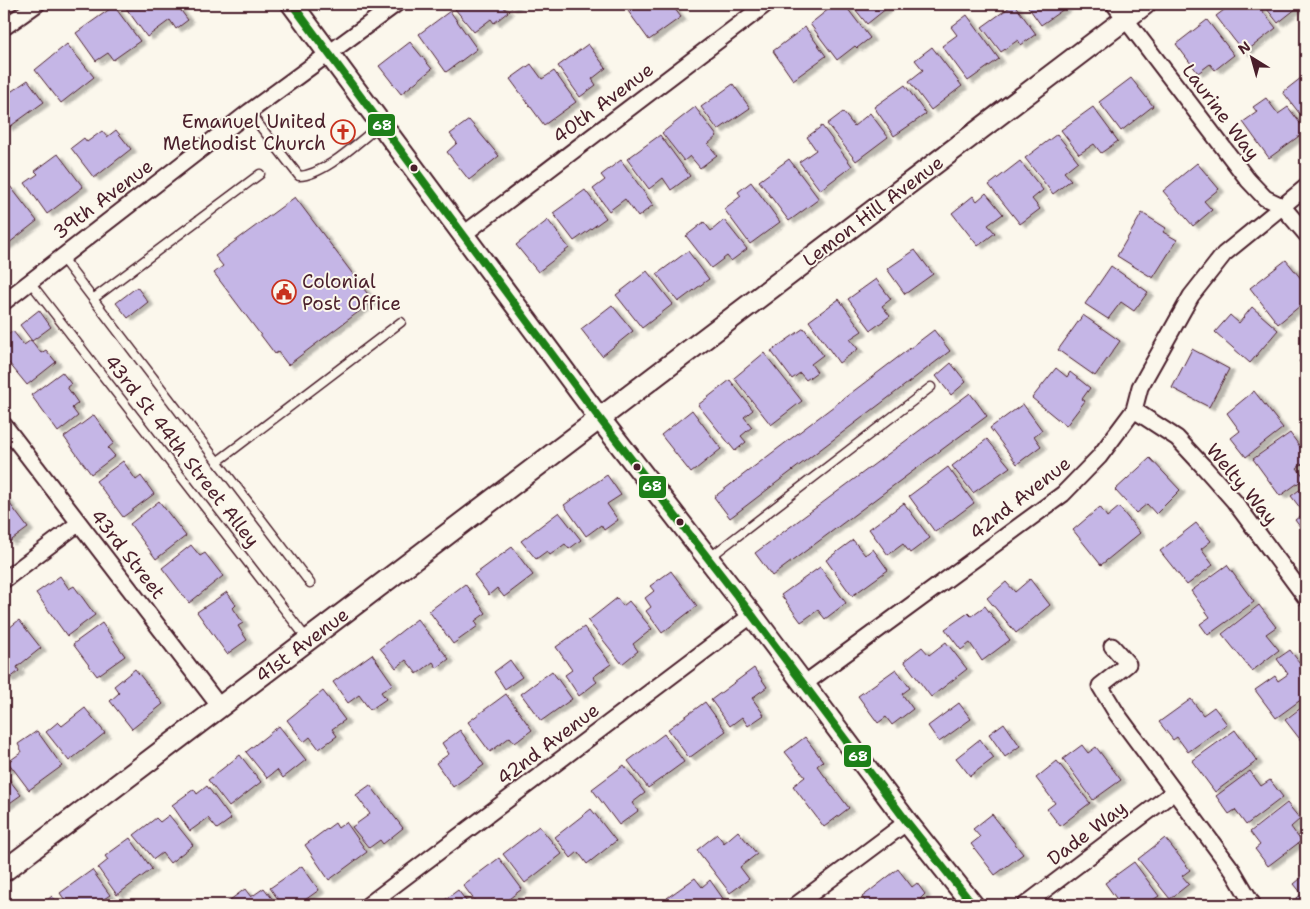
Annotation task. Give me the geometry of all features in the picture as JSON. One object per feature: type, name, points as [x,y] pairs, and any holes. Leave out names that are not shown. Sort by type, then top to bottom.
[{"type":"street","points":[[6,26],[37,4]]},
{"type":"street","points":[[292,4],[600,419],[709,558],[907,822],[973,905]]},
{"type":"street","name":"39th Avenue","points":[[4,302],[249,112],[396,4]]},
{"type":"street","name":"40th Avenue","points":[[464,234],[766,4]]},
{"type":"street","name":"Lemon Hill Avenue","points":[[600,419],[1120,11],[1145,4]]},
{"type":"street","name":"Laurine Way","points":[[1120,11],[1248,180],[1265,198],[1282,206],[1306,234]]},
{"type":"street","name":"42nd Avenue","points":[[804,684],[1062,494],[1099,457],[1134,410],[1140,387],[1191,296],[1224,254],[1306,187]]},
{"type":"street","name":"Welty Way","points":[[1134,410],[1177,438],[1203,466],[1234,501],[1306,598]]},
{"type":"street","name":"41st Avenue","points":[[4,871],[600,419]]},
{"type":"street","name":"43rd Street","points":[[4,425],[220,707]]},
{"type":"street","points":[[4,580],[79,523]]},
{"type":"street","name":"42nd Avenue","points":[[368,905],[752,615]]},
{"type":"street","points":[[1112,646],[1128,664],[1100,686],[1116,714],[1233,872],[1253,905]]},
{"type":"street","name":"Dade Way","points":[[1025,905],[1174,792]]},
{"type":"street","points":[[796,905],[907,822]]},
{"type":"lane","points":[[249,112],[299,176],[308,176],[324,167],[382,124]]},
{"type":"lane","points":[[93,299],[260,174]]},
{"type":"lane","points":[[61,257],[310,583]]},
{"type":"lane","name":"43rd St 44th Street Alley","points":[[30,282],[308,640]]},
{"type":"lane","points":[[217,462],[401,322]]},
{"type":"lane","points":[[709,558],[931,387]]},
{"type":"building","points":[[123,4],[176,4],[188,20],[176,29],[170,20],[147,37]]},
{"type":"building","points":[[462,4],[501,4],[508,12],[494,23],[491,19],[474,32],[455,9]]},
{"type":"building","points":[[508,4],[518,4],[511,8]]},
{"type":"building","points":[[638,4],[671,4],[681,17],[649,40],[628,11]]},
{"type":"building","points":[[835,4],[844,4],[870,38],[857,48],[855,46],[837,60],[810,24]]},
{"type":"building","points":[[851,4],[892,4],[867,24]]},
{"type":"building","points":[[1014,4],[1036,34],[1021,45],[1018,40],[1001,52],[982,27]]},
{"type":"building","points":[[1026,4],[1071,4],[1041,25]]},
{"type":"building","points":[[1232,4],[1257,4],[1276,28],[1244,53],[1216,16]]},
{"type":"building","points":[[1263,4],[1302,4],[1278,23]]},
{"type":"building","points":[[114,6],[140,41],[113,60],[108,53],[96,61],[76,33]]},
{"type":"building","points":[[450,11],[477,49],[446,72],[419,34]]},
{"type":"building","points":[[967,15],[999,59],[968,81],[942,46],[957,35],[951,27]]},
{"type":"building","points":[[1207,20],[1234,55],[1215,70],[1210,64],[1198,73],[1176,44]]},
{"type":"building","points":[[805,27],[826,56],[793,80],[773,51]]},
{"type":"building","points":[[410,42],[432,69],[401,94],[379,66]]},
{"type":"building","points":[[67,44],[94,77],[61,103],[35,70]]},
{"type":"building","points":[[588,44],[606,68],[592,79],[596,85],[580,97],[558,66]]},
{"type":"building","points":[[932,47],[962,86],[931,110],[909,81],[923,70],[915,60]]},
{"type":"building","points":[[531,64],[542,79],[554,71],[576,102],[544,125],[510,79]]},
{"type":"building","points":[[1306,74],[1306,122],[1283,92]]},
{"type":"building","points":[[1131,78],[1153,106],[1121,131],[1099,102]]},
{"type":"building","points":[[28,80],[44,102],[8,128],[4,123],[4,86],[9,93]]},
{"type":"building","points":[[733,84],[750,108],[718,130],[701,107]]},
{"type":"building","points":[[905,85],[926,114],[894,136],[874,107]]},
{"type":"building","points":[[1266,98],[1278,114],[1288,107],[1306,131],[1269,158],[1243,122],[1257,112],[1253,107]]},
{"type":"building","points":[[695,107],[717,136],[708,144],[717,155],[700,168],[690,156],[684,161],[662,133]]},
{"type":"building","points":[[1093,107],[1118,141],[1101,153],[1094,144],[1079,154],[1061,130]]},
{"type":"building","points":[[843,112],[854,126],[870,113],[888,137],[856,161],[827,124]]},
{"type":"building","points":[[469,120],[499,156],[469,180],[447,152],[457,143],[450,134]]},
{"type":"building","points":[[822,126],[852,166],[820,190],[799,162],[816,150],[807,137]]},
{"type":"building","points":[[116,130],[131,149],[94,178],[71,148],[84,138],[87,142],[102,131],[107,137]]},
{"type":"building","points":[[1057,134],[1078,161],[1064,172],[1071,180],[1053,194],[1025,158]]},
{"type":"building","points":[[660,135],[690,176],[671,190],[663,178],[649,189],[627,159]]},
{"type":"building","points":[[58,154],[83,187],[47,214],[25,183],[38,174],[35,171]]},
{"type":"building","points":[[789,159],[819,199],[789,221],[759,181]]},
{"type":"building","points":[[621,160],[653,205],[638,217],[625,199],[609,211],[593,189],[605,180],[601,175]]},
{"type":"building","points":[[1020,161],[1043,190],[1032,199],[1040,209],[1020,224],[989,185]]},
{"type":"building","points":[[1197,163],[1219,189],[1204,201],[1212,210],[1193,226],[1163,191]]},
{"type":"building","points":[[751,182],[780,222],[750,244],[724,209],[741,196],[738,192]]},
{"type":"building","points":[[10,186],[37,221],[4,247],[4,191]]},
{"type":"building","points":[[585,190],[606,218],[574,241],[553,213]]},
{"type":"building","points":[[986,193],[1003,214],[988,225],[995,233],[978,246],[952,213],[973,196],[977,201]]},
{"type":"building","points":[[295,197],[373,301],[288,365],[278,352],[275,354],[214,273],[223,266],[215,256]]},
{"type":"building","points":[[1142,213],[1166,228],[1163,232],[1177,240],[1153,278],[1117,256]]},
{"type":"building","points":[[548,220],[569,248],[538,272],[516,245]]},
{"type":"building","points":[[724,220],[747,249],[731,261],[727,256],[711,268],[686,236],[704,222],[711,231]]},
{"type":"building","points":[[915,250],[933,274],[905,294],[887,269]]},
{"type":"building","points":[[688,251],[709,279],[678,302],[657,274]]},
{"type":"building","points":[[1286,260],[1306,285],[1306,301],[1278,324],[1250,288]]},
{"type":"building","points":[[1111,266],[1148,292],[1134,311],[1121,302],[1108,319],[1085,304]]},
{"type":"building","points":[[647,271],[673,304],[642,328],[616,295]]},
{"type":"building","points":[[876,279],[891,299],[882,306],[890,316],[871,330],[848,299]]},
{"type":"building","points":[[137,287],[148,302],[128,318],[116,303]]},
{"type":"building","points":[[839,299],[862,331],[850,339],[858,349],[839,363],[809,321]]},
{"type":"building","points":[[612,305],[633,331],[602,356],[581,329]]},
{"type":"building","points":[[1252,307],[1278,330],[1250,363],[1215,332],[1230,315],[1239,323]]},
{"type":"building","points":[[39,310],[51,327],[32,341],[20,325]]},
{"type":"building","points":[[1083,315],[1120,341],[1095,376],[1058,350]]},
{"type":"building","points":[[804,328],[823,355],[811,364],[817,372],[806,380],[800,373],[792,379],[771,351]]},
{"type":"building","points":[[934,330],[950,351],[730,518],[714,497]]},
{"type":"building","points":[[13,331],[24,345],[31,340],[41,353],[46,350],[56,362],[27,385],[4,357],[4,338]]},
{"type":"building","points":[[1192,349],[1229,369],[1209,407],[1172,388]]},
{"type":"building","points":[[764,353],[802,401],[771,425],[734,378]]},
{"type":"building","points":[[1306,356],[1306,372],[1299,361]]},
{"type":"building","points":[[951,363],[966,382],[951,395],[936,376]]},
{"type":"building","points":[[1056,368],[1067,377],[1070,372],[1090,388],[1082,399],[1085,401],[1066,426],[1032,398]]},
{"type":"building","points":[[62,372],[71,384],[67,387],[78,403],[72,408],[78,416],[58,432],[31,395]]},
{"type":"building","points":[[730,380],[753,410],[744,417],[752,427],[741,436],[746,442],[735,451],[698,405]]},
{"type":"building","points":[[1254,391],[1283,428],[1246,457],[1231,438],[1240,431],[1227,413]]},
{"type":"building","points":[[970,393],[987,416],[772,576],[755,553]]},
{"type":"building","points":[[1023,404],[1042,430],[1034,436],[1041,446],[1017,464],[990,428]]},
{"type":"building","points":[[692,410],[721,449],[691,473],[661,435]]},
{"type":"building","points":[[94,415],[114,443],[108,448],[115,456],[91,474],[64,437]]},
{"type":"building","points":[[1290,433],[1306,455],[1306,461],[1297,468],[1305,478],[1280,496],[1253,459]]},
{"type":"building","points":[[987,439],[1010,467],[973,493],[952,466]]},
{"type":"building","points":[[1150,458],[1180,490],[1156,514],[1147,504],[1136,513],[1115,490]]},
{"type":"building","points":[[123,461],[136,480],[141,476],[154,494],[123,517],[96,481]]},
{"type":"building","points":[[948,467],[974,503],[935,532],[909,496]]},
{"type":"building","points":[[607,475],[621,495],[607,504],[618,520],[604,530],[601,525],[586,536],[564,505]]},
{"type":"building","points":[[1306,485],[1306,535],[1295,520],[1304,513],[1291,496]]},
{"type":"building","points":[[4,496],[28,528],[9,542],[4,535]]},
{"type":"building","points":[[159,501],[186,536],[156,559],[130,524]]},
{"type":"building","points":[[904,503],[930,538],[910,553],[903,544],[888,555],[869,529]]},
{"type":"building","points":[[1100,507],[1107,517],[1119,507],[1140,533],[1101,565],[1073,530]]},
{"type":"building","points":[[559,512],[581,540],[569,549],[565,544],[550,555],[547,551],[536,559],[521,541]]},
{"type":"building","points":[[1196,523],[1211,541],[1201,549],[1213,565],[1187,585],[1160,551]]},
{"type":"building","points":[[853,540],[865,555],[873,549],[888,570],[852,596],[826,560]]},
{"type":"building","points":[[191,545],[200,556],[205,553],[223,576],[189,603],[162,568]]},
{"type":"building","points":[[512,547],[533,575],[504,597],[497,588],[489,595],[474,575]]},
{"type":"building","points":[[1227,565],[1254,602],[1208,635],[1200,624],[1210,617],[1191,591]]},
{"type":"building","points":[[820,567],[846,603],[825,619],[818,610],[801,622],[781,595]]},
{"type":"building","points":[[671,571],[697,606],[662,633],[646,611],[651,607],[645,598],[654,591],[650,586]]},
{"type":"building","points":[[60,576],[69,589],[74,586],[95,615],[67,636],[36,593]]},
{"type":"building","points":[[1030,579],[1050,605],[1016,633],[987,598],[1006,582],[1015,592]]},
{"type":"building","points":[[465,584],[486,613],[475,621],[478,626],[453,644],[429,611]]},
{"type":"building","points":[[227,592],[236,605],[233,608],[243,623],[238,626],[247,640],[227,654],[197,612]]},
{"type":"building","points":[[617,598],[623,606],[629,601],[652,629],[633,644],[638,651],[622,664],[588,621]]},
{"type":"building","points":[[1259,605],[1276,627],[1266,634],[1279,650],[1252,671],[1222,634]]},
{"type":"building","points":[[985,606],[1010,640],[982,661],[970,643],[961,650],[945,629],[968,613],[971,616]]},
{"type":"building","points":[[417,619],[449,659],[437,668],[433,662],[417,674],[406,660],[396,668],[380,648]]},
{"type":"building","points":[[19,620],[41,648],[17,667],[19,671],[8,680],[4,675],[4,632]]},
{"type":"building","points":[[102,623],[125,656],[97,676],[73,644]]},
{"type":"building","points":[[584,627],[611,664],[593,677],[597,682],[579,696],[565,675],[572,670],[556,647]]},
{"type":"building","points":[[946,642],[967,669],[931,697],[904,661],[922,647],[929,655]]},
{"type":"building","points":[[1290,650],[1306,671],[1306,696],[1276,718],[1255,690],[1275,676],[1278,681],[1288,674],[1277,659]]},
{"type":"building","points":[[372,654],[393,684],[381,692],[386,699],[370,710],[359,695],[348,703],[333,682]]},
{"type":"building","points":[[510,660],[522,677],[505,689],[494,672]]},
{"type":"building","points":[[754,668],[767,687],[752,698],[764,715],[748,726],[742,717],[730,726],[711,700]]},
{"type":"building","points":[[135,669],[163,704],[132,729],[110,701],[119,693],[114,686]]},
{"type":"building","points":[[896,669],[910,688],[902,694],[913,709],[892,725],[886,717],[878,723],[858,696]]},
{"type":"building","points":[[552,671],[572,699],[541,721],[521,694]]},
{"type":"building","points":[[323,691],[345,720],[332,729],[337,736],[319,749],[310,737],[304,742],[287,720]]},
{"type":"building","points":[[506,694],[532,730],[515,743],[510,737],[490,752],[468,722]]},
{"type":"building","points":[[1191,699],[1203,715],[1214,707],[1227,724],[1188,752],[1177,737],[1173,740],[1159,722]]},
{"type":"building","points":[[705,702],[726,731],[689,758],[668,729]]},
{"type":"building","points":[[959,703],[971,719],[939,742],[928,726]]},
{"type":"building","points":[[1306,704],[1306,747],[1285,720]]},
{"type":"building","points":[[85,708],[105,733],[69,761],[46,732],[58,722],[62,726]]},
{"type":"building","points":[[1004,723],[1020,746],[1005,757],[989,734]]},
{"type":"building","points":[[279,726],[306,760],[283,778],[277,770],[267,778],[246,752]]},
{"type":"building","points":[[460,730],[484,765],[453,787],[436,763],[449,754],[442,743]]},
{"type":"building","points":[[1235,730],[1257,761],[1215,792],[1192,761]]},
{"type":"building","points":[[37,731],[62,766],[29,790],[8,762],[22,752],[18,744]]},
{"type":"building","points":[[664,734],[684,762],[648,788],[628,761]]},
{"type":"building","points":[[805,737],[823,761],[817,766],[849,808],[824,827],[793,786],[805,777],[785,752]]},
{"type":"building","points":[[980,739],[994,758],[970,776],[956,758]]},
{"type":"building","points":[[1082,745],[1088,753],[1096,747],[1121,780],[1093,800],[1063,759]]},
{"type":"building","points":[[240,755],[261,782],[229,807],[208,780]]},
{"type":"building","points":[[4,758],[11,768],[4,773]]},
{"type":"building","points":[[1057,761],[1090,803],[1060,826],[1047,809],[1055,803],[1036,778]]},
{"type":"building","points":[[624,765],[645,793],[632,803],[638,811],[619,825],[592,789]]},
{"type":"building","points":[[1250,771],[1261,786],[1270,780],[1283,797],[1246,825],[1235,810],[1229,814],[1216,796]]},
{"type":"building","points":[[4,773],[21,795],[4,807]]},
{"type":"building","points":[[370,785],[403,828],[383,844],[380,840],[369,848],[352,827],[370,814],[356,795]]},
{"type":"building","points":[[207,786],[231,819],[217,829],[208,818],[190,831],[172,805],[194,789],[197,794]]},
{"type":"building","points":[[1287,803],[1300,819],[1291,827],[1301,841],[1268,866],[1255,849],[1260,845],[1250,832]]},
{"type":"building","points":[[591,809],[616,841],[587,864],[578,852],[571,858],[555,837]]},
{"type":"building","points":[[992,814],[1023,854],[995,875],[971,844],[980,837],[973,829]]},
{"type":"building","points":[[169,815],[193,845],[170,863],[162,853],[154,859],[134,835],[156,818],[160,822]]},
{"type":"building","points":[[346,822],[367,852],[329,880],[305,845],[335,823],[338,828]]},
{"type":"building","points":[[539,826],[562,854],[525,883],[503,854]]},
{"type":"building","points":[[738,831],[757,854],[740,867],[749,879],[730,893],[697,850],[717,834],[724,843]]},
{"type":"building","points":[[130,838],[152,869],[117,895],[98,868],[108,860],[105,856]]},
{"type":"building","points":[[1165,838],[1190,870],[1182,876],[1189,884],[1170,899],[1138,859]]},
{"type":"building","points":[[499,858],[522,889],[501,905],[478,905],[463,885]]},
{"type":"building","points":[[1134,862],[1159,896],[1153,900],[1157,905],[1121,905],[1105,883]]},
{"type":"building","points":[[302,866],[319,890],[298,905],[282,905],[270,888]]},
{"type":"building","points":[[898,869],[912,887],[917,883],[925,894],[920,899],[925,905],[868,905],[862,897]]},
{"type":"building","points":[[92,870],[110,895],[95,905],[68,905],[60,893]]},
{"type":"building","points":[[1306,874],[1306,905],[1288,905],[1302,894],[1294,884]]},
{"type":"building","points":[[695,878],[702,887],[710,880],[724,900],[717,905],[673,905],[667,898]]},
{"type":"building","points":[[264,888],[277,905],[223,905],[245,889],[251,897]]},
{"type":"building","points":[[458,890],[469,905],[438,905]]},
{"type":"building","points":[[52,896],[60,905],[41,905]]},
{"type":"transit line","name":"68","points":[[292,4],[600,419],[752,615],[907,822],[973,905]]},
{"type":"place","name":"Emanuel United Methodist Church","points":[[343,132]]},
{"type":"place","name":"Colonial Post Office","points":[[284,292]]}]
